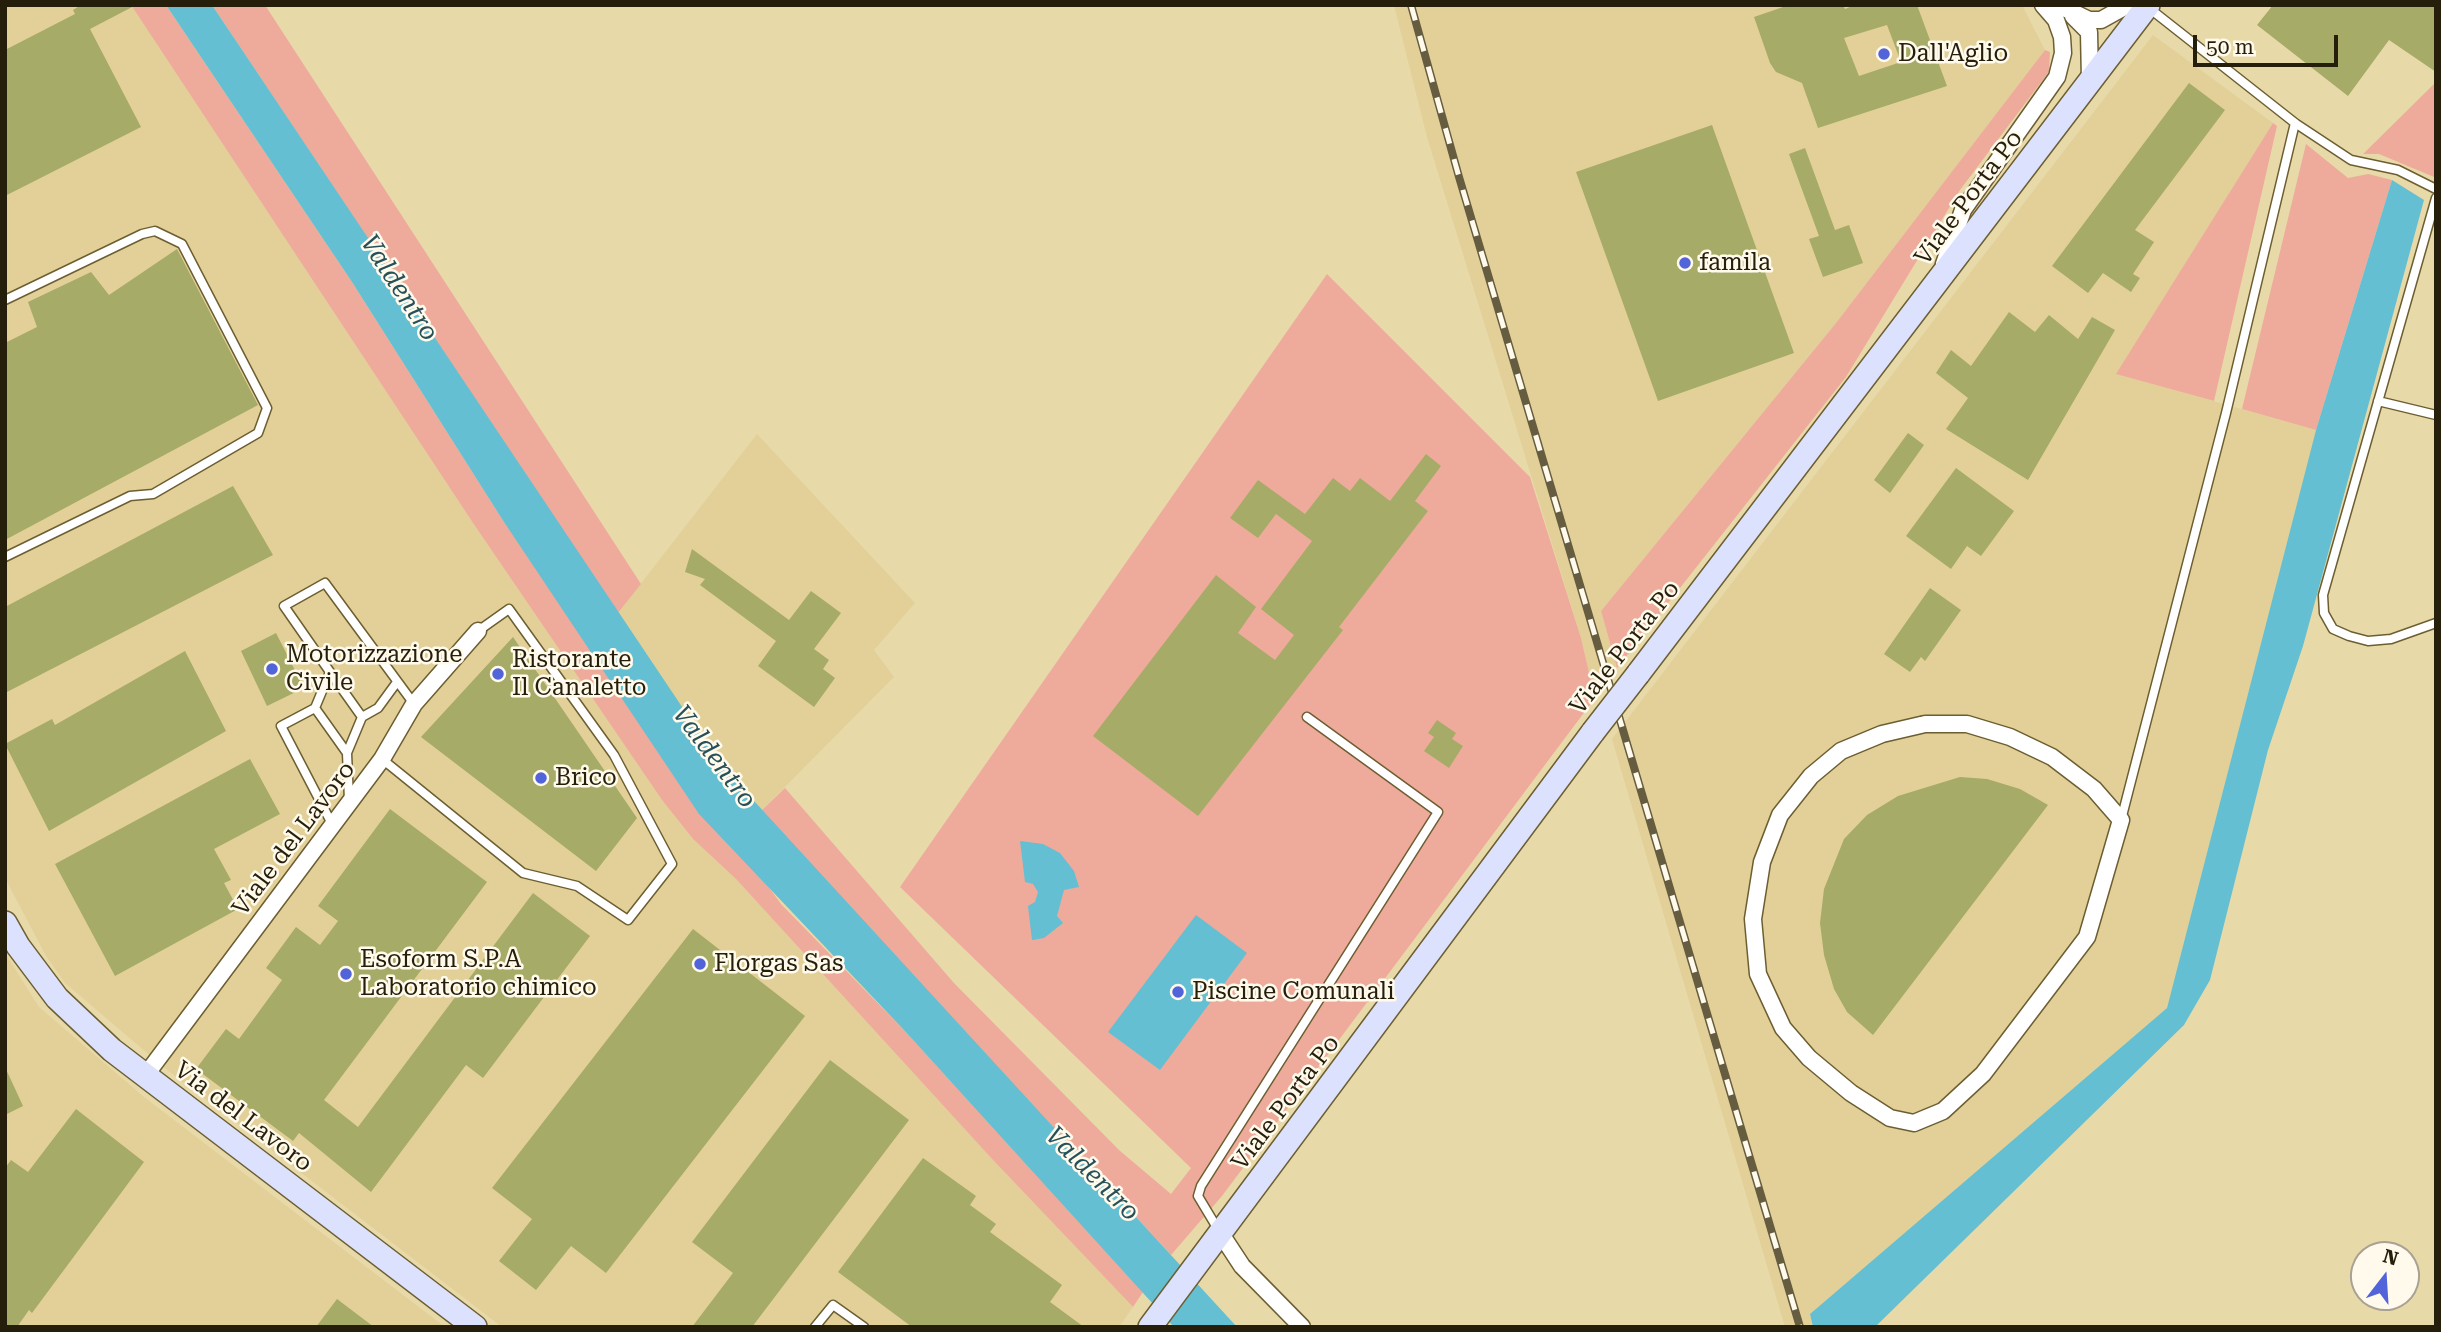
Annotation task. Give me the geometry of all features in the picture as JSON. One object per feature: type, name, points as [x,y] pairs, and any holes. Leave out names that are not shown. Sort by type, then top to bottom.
[{"type":"main road","name":"Viale Porta Po","points":[[1150,1327],[1593,732],[1937,285],[2090,80],[2141,6]]},
{"type":"main road","name":"Via del Lavoro","points":[[5,923],[18,946],[57,998],[81,1023],[145,1076],[475,1327]]},
{"type":"street","points":[[1937,285],[1963,210],[2057,77],[2063,53],[2062,37],[2056,20],[2043,5]]},
{"type":"street","points":[[2063,9],[2089,20],[2101,20],[2141,6]]},
{"type":"street","points":[[2063,9],[2089,32],[2090,80]]},
{"type":"street","name":"Viale del Lavoro","points":[[145,1076],[382,760],[414,704],[478,631]]},
{"type":"street","points":[[1925,724],[1967,724],[2010,737],[2052,757],[2094,789],[2121,820],[2087,937],[1983,1074],[1943,1111],[1914,1123],[1890,1118],[1851,1093],[1809,1058],[1783,1028],[1758,974],[1753,919],[1762,862],[1780,815],[1811,776],[1841,751],[1882,734],[1925,724]]},
{"type":"street","points":[[1221,1234],[1242,1266],[1302,1327]]},
{"type":"lane","points":[[2141,6],[2295,123],[2351,160],[2398,170],[2436,189]]},
{"type":"lane","points":[[2121,820],[2226,413],[2295,123]]},
{"type":"lane","points":[[2436,198],[2323,596],[2324,613],[2333,629],[2368,641],[2391,639],[2436,623]]},
{"type":"lane","points":[[5,300],[142,234],[155,231],[182,244],[267,408],[258,433],[153,494],[130,496],[5,557]]},
{"type":"lane","points":[[2378,401],[2436,415]]},
{"type":"lane","points":[[362,717],[284,606],[326,583],[414,704]]},
{"type":"lane","points":[[382,760],[523,873],[577,886],[628,920],[671,864],[614,755],[509,609],[478,631]]},
{"type":"lane","points":[[330,672],[316,708],[281,726],[332,825]]},
{"type":"lane","points":[[349,802],[347,752],[362,717],[378,708],[397,682]]},
{"type":"lane","points":[[316,708],[347,752]]},
{"type":"lane","points":[[1221,1234],[1198,1196],[1201,1186],[1438,812],[1307,717]]},
{"type":"lane","points":[[815,1327],[832,1305],[864,1327]]},
{"type":"shaded area","points":[[5,5],[131,5],[473,523],[662,800],[693,839],[736,879],[993,1160],[1133,1307],[1119,1327],[502,1327],[166,1069],[65,983],[46,956],[5,878]]},
{"type":"shaded area","points":[[131,5],[166,5],[352,282],[502,519],[781,904],[903,1029],[1143,1292],[1133,1307],[993,1160],[736,879],[693,839],[662,800],[473,523]]},
{"type":"shaded area","points":[[212,5],[265,5],[641,584],[618,613]]},
{"type":"shaded area","points":[[1394,5],[2022,5],[2045,50],[1836,323],[1601,611],[1617,668],[1595,698],[1581,638],[1427,137]]},
{"type":"shaded area","points":[[2153,35],[2273,123],[2117,374],[2316,430],[2167,1008],[1810,1314],[1813,1327],[1785,1327],[1612,739]]},
{"type":"shaded area","points":[[2045,50],[2050,52],[2049,71],[1960,190],[1846,377],[1617,668],[1601,611],[1836,323]]},
{"type":"shaded area","points":[[2436,82],[2434,177],[2379,154],[2363,154]]},
{"type":"shaded area","points":[[2273,123],[2277,126],[2214,401],[2116,374]]},
{"type":"shaded area","points":[[2306,144],[2348,178],[2368,174],[2392,180],[2316,430],[2242,409]]},
{"type":"shaded area","points":[[1327,274],[1530,477],[1581,638],[1595,698],[1222,1196],[1171,1255],[761,811],[785,788],[954,983],[1119,1150],[1171,1194],[1191,1168],[900,887]]},
{"type":"shaded area","points":[[757,434],[915,603],[874,650],[894,677],[761,811],[721,765],[618,613]]},
{"type":"shaded area","points":[[5,953],[39,1007],[144,1097],[445,1327],[5,1327]]},
{"type":"water","name":"Valdentro","points":[[166,5],[212,5],[721,765],[1237,1327],[1174,1327],[903,1029],[699,814],[502,519],[352,282]]},
{"type":"water","points":[[2392,180],[2424,200],[2303,646],[2268,750],[2210,980],[2184,1025],[1875,1327],[1813,1327],[1810,1314],[2167,1008],[2316,430]]},
{"type":"water","points":[[1020,841],[1043,844],[1060,853],[1074,871],[1079,887],[1064,890],[1057,916],[1063,923],[1044,938],[1032,940],[1028,906],[1035,902],[1038,892],[1033,884],[1025,882]]},
{"type":"water","name":"Piscine Comunali","points":[[1196,915],[1247,953],[1160,1070],[1108,1032]]},
{"type":"building","points":[[81,5],[136,5],[90,29],[141,127],[5,196],[5,50],[75,14],[73,10]]},
{"type":"building","points":[[1789,5],[1843,5],[1845,9],[1855,5],[1917,5],[1947,86],[1818,128],[1802,83],[1776,72],[1770,63],[1754,17]],"holes":[[[1887,25],[1901,62],[1859,76],[1844,38]]]},
{"type":"building","points":[[2273,5],[2436,5],[2436,72],[2389,40],[2348,96],[2257,25]]},
{"type":"building","points":[[2189,83],[2225,110],[2135,230],[2154,242],[2133,274],[2140,278],[2131,292],[2103,273],[2088,293],[2052,266]]},
{"type":"building","name":"famila","points":[[1712,125],[1794,353],[1658,401],[1576,172]]},
{"type":"building","points":[[1805,148],[1835,230],[1849,225],[1863,263],[1823,277],[1809,239],[1819,236],[1789,154]]},
{"type":"building","points":[[177,249],[258,405],[5,540],[5,343],[37,327],[28,302],[91,272],[109,295]]},
{"type":"building","points":[[2009,312],[2035,332],[2049,315],[2078,339],[2092,317],[2115,330],[2028,480],[1946,429],[1968,398],[1936,373],[1951,350],[1971,366]]},
{"type":"building","points":[[1908,433],[1924,445],[1890,493],[1874,480]]},
{"type":"building","points":[[1426,454],[1441,466],[1415,501],[1428,511],[1339,627],[1343,630],[1198,816],[1093,736],[1216,575],[1256,607],[1238,633],[1275,660],[1294,635],[1261,609],[1312,541],[1276,514],[1258,538],[1230,518],[1258,480],[1305,514],[1333,478],[1350,491],[1360,478],[1390,501]]},
{"type":"building","points":[[1956,468],[2014,511],[1981,556],[1967,546],[1951,569],[1906,536]]},
{"type":"building","points":[[233,486],[273,555],[5,693],[5,607]]},
{"type":"building","points":[[692,549],[789,620],[811,591],[841,613],[814,649],[829,660],[823,669],[835,678],[814,707],[758,666],[776,641],[700,585],[705,579],[685,572]]},
{"type":"building","points":[[1930,588],[1961,610],[1925,661],[1921,657],[1910,672],[1884,654]]},
{"type":"building","name":"Motorizzazione Civile","points":[[276,633],[304,688],[267,706],[241,651]]},
{"type":"building","name":"Brico","points":[[513,637],[637,818],[596,871],[421,737]]},
{"type":"building","points":[[185,651],[226,731],[49,831],[5,744],[52,719],[55,725]]},
{"type":"building","points":[[1437,720],[1456,733],[1452,739],[1463,746],[1449,768],[1424,751],[1434,737],[1428,733]]},
{"type":"building","points":[[250,759],[280,814],[214,849],[231,880],[224,883],[238,909],[115,976],[55,864]]},
{"type":"building","points":[[1960,777],[1987,779],[2020,789],[2048,805],[1873,1035],[1847,1012],[1834,989],[1824,955],[1820,923],[1824,889],[1844,839],[1867,815],[1898,796]]},
{"type":"building","name":"Esoform S.P.A Laboratorio chimico","points":[[390,809],[487,882],[324,1100],[358,1127],[533,893],[590,936],[483,1078],[466,1065],[371,1192],[299,1133],[293,1141],[196,1069],[226,1029],[239,1039],[282,980],[266,968],[296,927],[320,945],[338,921],[318,906]]},
{"type":"building","points":[[693,929],[805,1016],[606,1273],[571,1246],[536,1290],[499,1261],[532,1219],[492,1188]]},
{"type":"building","points":[[830,1060],[909,1120],[752,1327],[692,1327],[733,1273],[692,1242]]},
{"type":"building","points":[[5,1067],[23,1106],[5,1115]]},
{"type":"building","points":[[76,1109],[144,1162],[32,1313],[29,1310],[17,1327],[5,1327],[5,1168],[11,1160],[28,1172]]},
{"type":"building","points":[[923,1158],[976,1196],[970,1205],[996,1224],[990,1232],[1062,1285],[1050,1302],[1084,1327],[912,1327],[838,1272]]},
{"type":"building","points":[[337,1299],[374,1327],[316,1327]]},
{"type":"railway","points":[[1411,5],[1459,177],[1800,1327]]},
{"type":"place","name":"Dall'Aglio","points":[[1884,54]]},
{"type":"place","name":"famila","points":[[1685,263]]},
{"type":"place","name":"Motorizzazione Civile","points":[[272,669]]},
{"type":"place","name":"Ristorante Il Canaletto","points":[[498,674]]},
{"type":"place","name":"Brico","points":[[541,778]]},
{"type":"place","name":"Florgas Sas","points":[[700,964]]},
{"type":"place","name":"Esoform S.P.A Laboratorio chimico","points":[[346,974]]},
{"type":"place","name":"Piscine Comunali","points":[[1178,992]]}]
